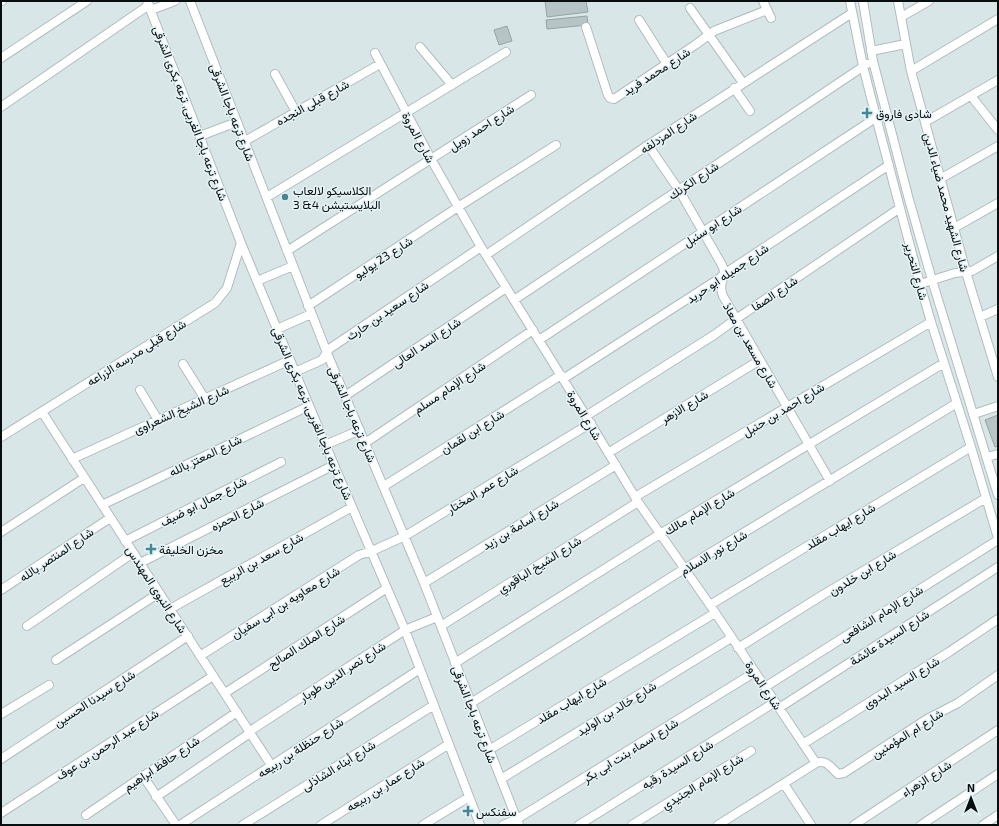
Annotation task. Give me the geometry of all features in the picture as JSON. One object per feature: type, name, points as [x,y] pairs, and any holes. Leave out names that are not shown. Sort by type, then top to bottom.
[{"type":"street","points":[[1,58],[87,1]]},
{"type":"street","points":[[1,107],[149,5],[175,1]]},
{"type":"street","name":"شارع ترعه باجا الشرقى","points":[[190,1],[327,353],[424,583],[518,822]]},
{"type":"street","points":[[763,1],[771,18]]},
{"type":"street","name":"شارع التحرير","points":[[850,1],[863,66],[920,284],[998,539]]},
{"type":"street","name":"شارع التحرير","points":[[863,1],[873,61],[885,111],[932,280],[998,495]]},
{"type":"street","name":"شارع الشهيد محمد ضياء الدين","points":[[898,1],[911,71],[966,272],[996,366],[998,377]]},
{"type":"street","points":[[901,17],[929,1]]},
{"type":"street","name":"شارع ترعه باجا الغربى, ترعه بكرى الشرقى","points":[[149,5],[241,243],[325,445],[405,630],[480,825]]},
{"type":"street","points":[[690,8],[743,83]]},
{"type":"street","name":"شارع محمد فريد","points":[[586,27],[608,95],[610,98],[614,99],[722,27],[767,10]]},
{"type":"street","name":"شارع المزدلفه","points":[[486,255],[734,88],[852,13]]},
{"type":"street","points":[[911,71],[998,19]]},
{"type":"street","points":[[639,20],[667,64]]},
{"type":"street","points":[[872,51],[906,44]]},
{"type":"street","points":[[420,46],[452,85]]},
{"type":"street","points":[[267,197],[506,52]]},
{"type":"street","name":"شارع المروة","points":[[375,53],[431,159],[481,248],[637,500],[710,605],[816,763]]},
{"type":"street","name":"شارع الكرنك","points":[[514,300],[863,66],[873,61]]},
{"type":"street","name":"شارع قبلى النجده","points":[[244,141],[380,64]]},
{"type":"street","points":[[276,74],[296,112]]},
{"type":"street","points":[[925,122],[998,80]]},
{"type":"street","points":[[734,88],[750,111]]},
{"type":"street","name":"شارع احمد زويل","points":[[287,251],[531,95]]},
{"type":"street","points":[[971,96],[998,130]]},
{"type":"street","name":"شارع ابو سنبل","points":[[539,340],[885,111]]},
{"type":"street","points":[[200,136],[237,122]]},
{"type":"street","points":[[458,207],[556,145]]},
{"type":"street","name":"شارع مسعد بن معاذ","points":[[648,146],[679,190],[724,269],[721,290],[736,319],[830,481]]},
{"type":"street","points":[[940,179],[998,146]]},
{"type":"street","name":"شارع جميله ابو حريد","points":[[562,377],[720,278],[889,165]]},
{"type":"street","points":[[954,228],[998,203]]},
{"type":"street","name":"شارع 23 يوليو","points":[[277,329],[310,310],[458,207]]},
{"type":"street","name":"شارع الصفا","points":[[588,420],[900,208]]},
{"type":"street","name":"شارع قبلى مدرسه الزراعه","points":[[1,437],[215,303],[227,288],[241,243]]},
{"type":"street","name":"شارع سعيد بن حارث","points":[[295,372],[322,360],[333,347],[481,248]]},
{"type":"street","points":[[920,284],[955,273],[966,272],[977,268],[998,256]]},
{"type":"street","points":[[257,281],[293,266]]},
{"type":"street","name":"شارع السد العالى","points":[[345,396],[506,288]]},
{"type":"street","points":[[980,317],[998,309]]},
{"type":"street","name":"شارع احمد بن حنبل","points":[[637,500],[787,407],[931,322]]},
{"type":"street","name":"شارع الإمام مسلم","points":[[365,443],[533,330]]},
{"type":"street","name":"شارع الشيخ الشعراوى","points":[[72,459],[290,360]]},
{"type":"street","name":"شارع الازهر","points":[[608,453],[760,360]]},
{"type":"street","name":"شارع الإمام مالك","points":[[455,663],[660,534],[944,363]]},
{"type":"street","points":[[183,364],[205,399]]},
{"type":"street","name":"شارع ابن لقمان","points":[[384,486],[562,377]]},
{"type":"street","points":[[140,390],[158,420]]},
{"type":"street","name":"شارع نور الاسلام","points":[[471,703],[684,569],[957,403]]},
{"type":"street","name":"شارع المعتز بالله","points":[[102,504],[309,406]]},
{"type":"street","points":[[974,414],[998,406]]},
{"type":"street","name":"شارع النبوى المهندس","points":[[42,412],[236,712],[272,765]]},
{"type":"street","name":"شارع عمر المختار","points":[[372,551],[404,536],[588,420]]},
{"type":"street","points":[[325,445],[360,430]]},
{"type":"street","name":"شارع ايهاب مقلد","points":[[710,605],[971,447]]},
{"type":"street","points":[[987,457],[998,454]]},
{"type":"street","name":"شارع جمال ابو ضيف","points":[[125,541],[281,462]]},
{"type":"street","name":"شارع الحمزه","points":[[140,563],[334,465]]},
{"type":"street","name":"شارع أسامة بن زيد","points":[[424,583],[616,466]]},
{"type":"street","points":[[1,532],[84,478]]},
{"type":"street","name":"شارع ابن خلدون","points":[[738,648],[828,592],[986,498]]},
{"type":"street","name":"شارع الشيخ الباقوري","points":[[441,626],[637,500]]},
{"type":"street","name":"شارع سعد بن الربيع","points":[[170,609],[352,507]]},
{"type":"street","name":"شارع المنتصر بالله","points":[[1,590],[110,518]]},
{"type":"street","name":"شارع الإمام الشافعى","points":[[765,687],[998,539]]},
{"type":"street","name":"شارع معاويه بن ابى سفيان","points":[[200,656],[359,555],[372,551]]},
{"type":"street","points":[[27,626],[133,553]]},
{"type":"street","name":"شارع السيدة عائشة","points":[[777,705],[998,567]]},
{"type":"street","name":"شارع الملك الصالح","points":[[225,694],[387,588]]},
{"type":"street","points":[[56,660],[159,593]]},
{"type":"street","name":"شارع ايهاب مقلد","points":[[489,750],[715,613]]},
{"type":"street","name":"شارع نصر الدين طوبار","points":[[156,796],[405,630],[437,617]]},
{"type":"street","name":"شارع السيد البدوى","points":[[803,744],[949,652],[998,619]]},
{"type":"street","name":"شارع سيدنا الحسين","points":[[1,759],[188,636]]},
{"type":"street","name":"شارع خالد بن الوليد","points":[[501,779],[731,638]]},
{"type":"street","name":"شارع حنظلة بن ربيعه","points":[[180,825],[420,668]]},
{"type":"street","name":"شارع اسماء بنت ابى بكر","points":[[503,825],[518,822],[755,672]]},
{"type":"street","name":"شارع ام المؤمنين","points":[[816,763],[828,763],[836,772],[841,774],[927,719],[958,703],[998,675]]},
{"type":"street","name":"شارع عبد الرحمن بن عوف","points":[[1,812],[213,676]]},
{"type":"street","points":[[1,714],[49,685]]},
{"type":"street","name":"شارع السيدة رقيه","points":[[579,825],[777,705]]},
{"type":"street","name":"شارع أبناء الشاذلى","points":[[243,825],[434,706]]},
{"type":"street","name":"شارع حافظ ابراهيم","points":[[86,815],[236,712]]},
{"type":"street","name":"شارع الزهراء","points":[[854,825],[998,730]]},
{"type":"street","name":"شارع عمار بن ربيعه","points":[[321,825],[449,744]]},
{"type":"street","name":"شارع الإمام الجنيدي","points":[[632,825],[751,751]]},
{"type":"street","points":[[718,825],[816,763]]},
{"type":"street","points":[[921,825],[998,774]]},
{"type":"street","points":[[143,776],[171,824]]},
{"type":"street","points":[[784,784],[811,825]]},
{"type":"street","points":[[424,825],[469,796]]},
{"type":"street","points":[[983,825],[998,815]]},
{"type":"building","points":[[545,1],[586,1],[588,12],[547,17]]},
{"type":"building","points":[[587,16],[588,25],[547,29],[546,20]]},
{"type":"building","points":[[507,26],[512,41],[499,45],[494,30]]},
{"type":"building","points":[[998,415],[998,446],[995,447],[985,420]]},
{"type":"place","name":"شادى فاروق","points":[[867,113]]},
{"type":"place","name":"الكلاسيكو لالعاب البلايستيشن 4& 3","points":[[285,197]]},
{"type":"place","name":"مخزن الخليفة","points":[[151,549]]},
{"type":"place","name":"سفنكس","points":[[468,811]]}]
